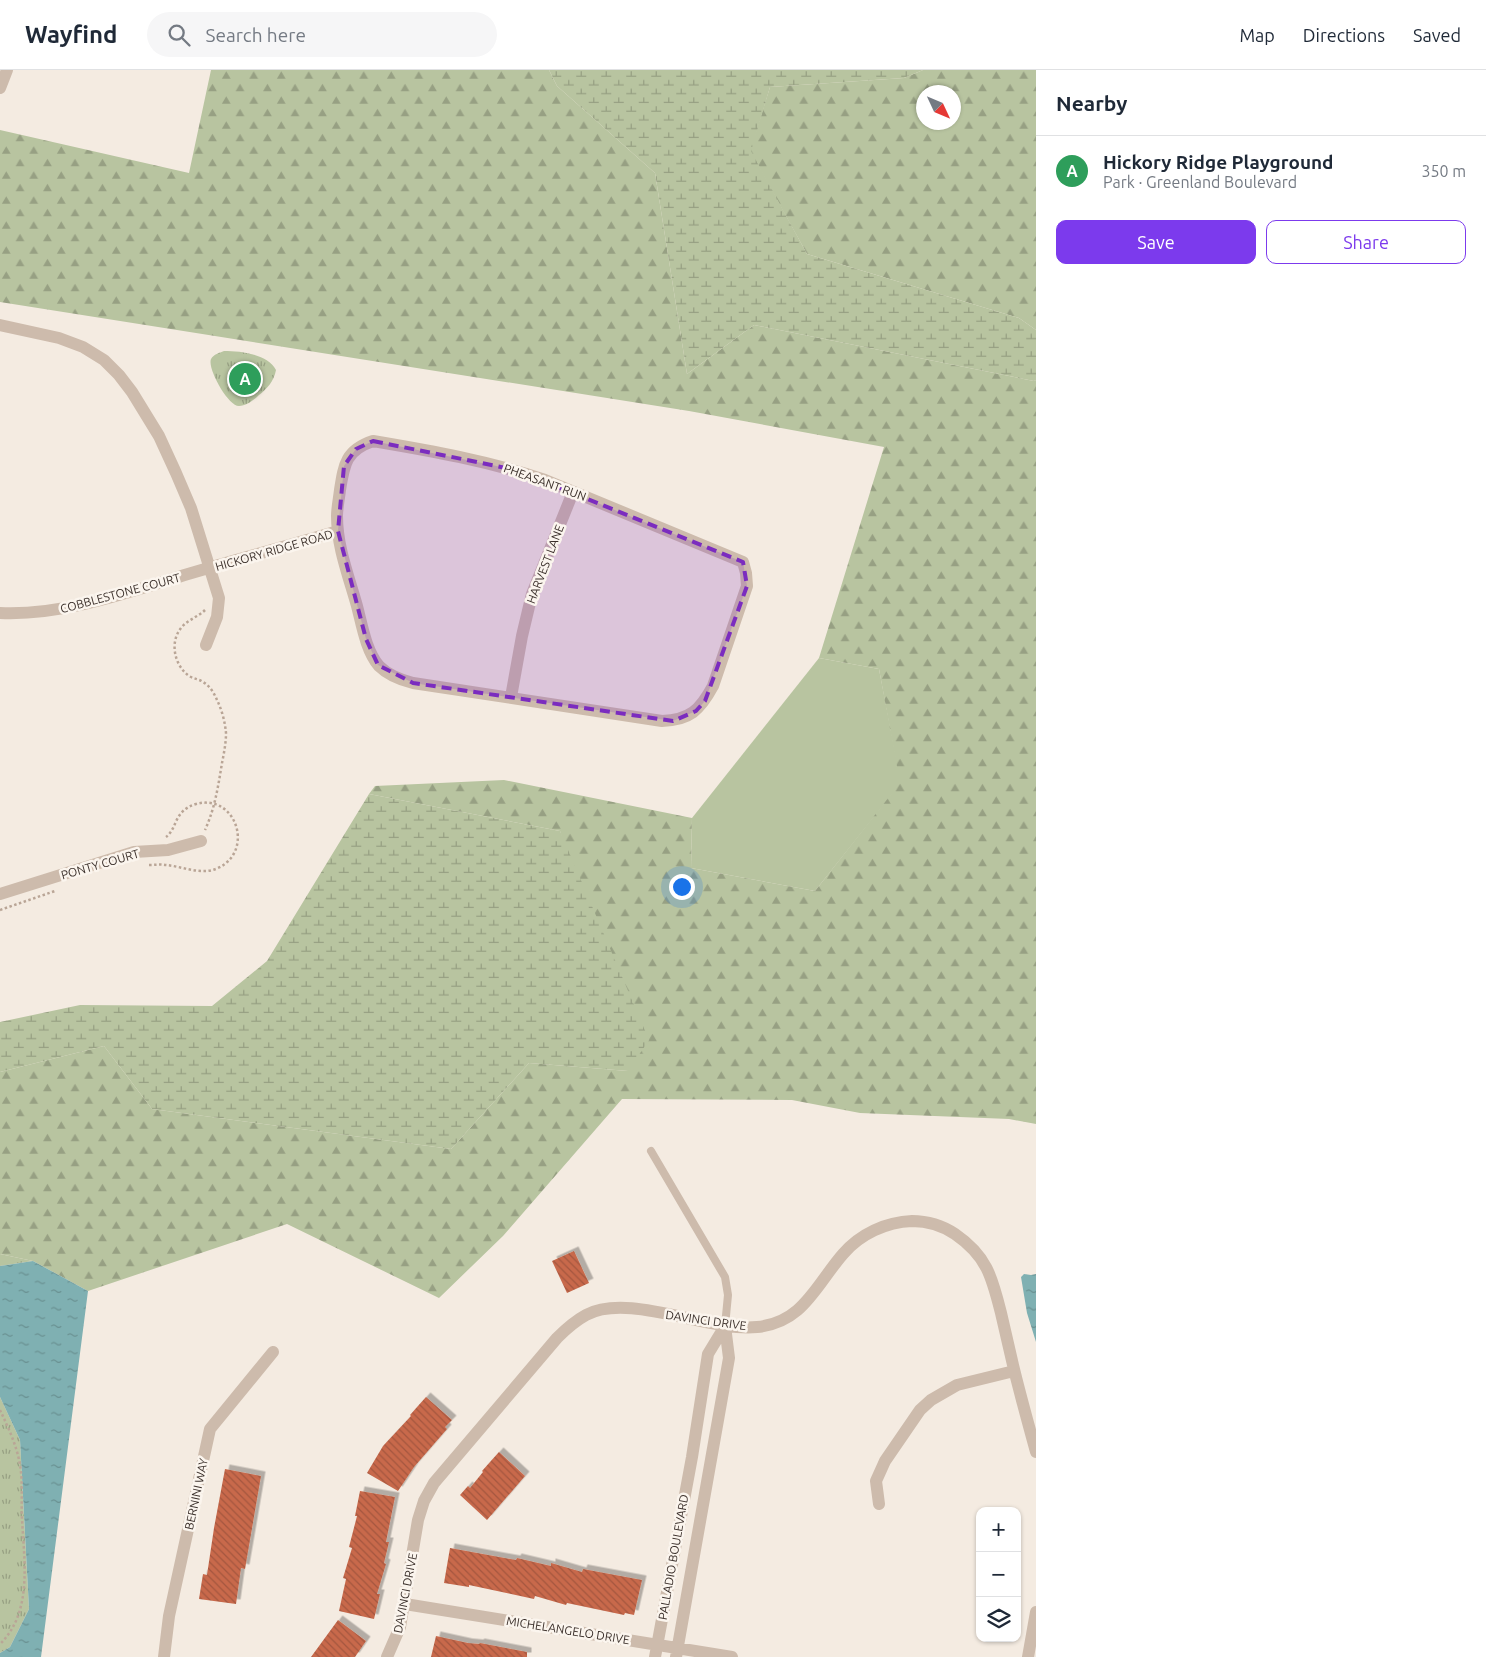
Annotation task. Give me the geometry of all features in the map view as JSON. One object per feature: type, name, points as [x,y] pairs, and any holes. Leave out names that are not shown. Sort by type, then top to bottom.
[{"type":"street","points":[[0,88],[8,70]]},
{"type":"street","points":[[0,325],[58,338],[83,347],[104,360],[132,392],[158,436],[191,508],[219,598],[217,617],[206,645]]},
{"type":"street","name":"PHEASANT RUN","points":[[373,441],[453,455],[516,470],[573,492],[743,562],[747,586],[712,686],[705,701],[696,712],[684,718],[662,721],[647,720],[413,683],[386,672],[378,665],[366,639],[342,555],[338,532],[337,515],[344,466],[348,457],[356,449],[373,441]]},
{"type":"street","name":"HARVEST LANE","points":[[511,697],[532,594],[573,492]]},
{"type":"street","name":"HICKORY RIDGE ROAD","points":[[209,568],[338,532]]},
{"type":"street","name":"COBBLESTONE COURT","points":[[0,613],[21,614],[56,610],[118,596],[209,568]]},
{"type":"street","name":"PONTY COURT","points":[[0,894],[134,852],[168,850],[201,841]]},
{"type":"street","name":"DAVINCI DRIVE","points":[[387,1657],[400,1627],[418,1520],[424,1501],[434,1483],[557,1338],[571,1324],[587,1314],[605,1308],[625,1307],[726,1326],[756,1328],[771,1325],[788,1318],[801,1309],[844,1253],[856,1242],[875,1230],[890,1224],[917,1221],[932,1223],[948,1229],[966,1242],[978,1254],[993,1281],[1014,1372],[1036,1452]]},
{"type":"street","name":"PALLADIO BOULEVARD","points":[[656,1651],[692,1457],[708,1354],[726,1326]]},
{"type":"street","name":"PALLADIO BOULEVARD","points":[[677,1652],[729,1358],[726,1326]]},
{"type":"street","name":"BERNINI WAY","points":[[164,1657],[169,1616],[210,1429],[273,1352]]},
{"type":"street","points":[[879,1504],[876,1481],[885,1460],[920,1410],[931,1400],[957,1385],[1014,1372]]},
{"type":"street","points":[[692,1457],[711,1462]]},
{"type":"street","name":"MICHELANGELO DRIVE","points":[[405,1604],[656,1651],[732,1657]]},
{"type":"street","points":[[1028,1657],[1036,1612]]},
{"type":"lane","points":[[651,1151],[725,1277],[728,1295],[726,1326]]},
{"type":"path","points":[[201,841],[215,805],[226,740],[223,717],[218,700],[211,689],[204,682],[185,672],[179,663],[175,647],[178,632],[185,623],[205,611],[208,601],[219,598]]},
{"type":"path","points":[[142,866],[166,865],[205,871],[218,868],[227,862],[234,854],[239,834],[233,818],[227,811],[215,805]]},
{"type":"path","points":[[0,910],[63,889]]},
{"type":"path","points":[[0,1410],[20,1465],[25,1583],[16,1622],[0,1644]]},
{"type":"highlighted area","points":[[373,441],[516,470],[743,562],[747,586],[705,701],[696,711],[673,721],[413,683],[378,665],[366,639],[338,531],[344,466],[356,449]]},
{"type":"green space","points":[[211,70],[549,70],[557,86],[655,173],[687,374],[754,325],[1036,380],[1036,1124],[1009,1119],[860,1113],[792,1100],[622,1099],[503,1236],[439,1298],[287,1224],[88,1291],[33,1261],[0,1254],[0,1072],[104,1046],[152,1109],[451,1149],[529,1063],[628,1071],[560,831],[369,794],[375,786],[504,780],[692,818],[691,868],[815,891],[900,783],[879,669],[819,658],[884,447],[689,411],[0,302],[0,130],[189,173]]},
{"type":"green space","points":[[549,70],[923,70],[904,78],[770,87],[751,151],[807,254],[1019,318],[1036,330],[1036,380],[754,325],[687,374],[655,173],[557,86]]},
{"type":"green space","points":[[923,70],[1036,70],[1036,330],[1019,318],[807,254],[750,151],[770,87],[904,78]]},
{"type":"green space","points":[[224,351],[253,354],[267,360],[276,370],[274,378],[267,387],[255,399],[244,405],[239,406],[229,400],[219,386],[212,370],[211,359]]},
{"type":"green space","points":[[819,658],[879,669],[901,783],[815,891],[691,868],[692,818]]},
{"type":"green space","points":[[369,794],[560,831],[649,1040],[628,1071],[529,1063],[451,1149],[152,1109],[104,1046],[0,1072],[0,1022],[80,1005],[212,1006],[267,961]]},
{"type":"green space","points":[[0,1254],[33,1261],[0,1266]]},
{"type":"green space","points":[[0,1397],[20,1440],[29,1609],[10,1647],[0,1653]]},
{"type":"water","points":[[33,1261],[88,1291],[41,1657],[0,1657],[0,1653],[10,1647],[29,1609],[20,1440],[0,1397],[0,1266]]},
{"type":"water","points":[[1024,1274],[1036,1274],[1036,1342],[1027,1313],[1021,1277]]},
{"type":"building","points":[[574,1251],[589,1283],[567,1293],[552,1261]]},
{"type":"building","points":[[426,1397],[452,1420],[445,1427],[447,1429],[414,1467],[398,1491],[367,1473],[383,1446]]},
{"type":"building","points":[[499,1452],[525,1476],[487,1520],[460,1495],[468,1486],[470,1488]]},
{"type":"building","points":[[225,1469],[261,1476],[245,1569],[241,1568],[236,1604],[199,1599],[203,1574],[207,1575]]},
{"type":"building","points":[[360,1491],[395,1497],[386,1542],[389,1542],[384,1563],[386,1564],[377,1594],[380,1594],[374,1619],[339,1611],[346,1579],[343,1578],[352,1548],[349,1547],[357,1516],[355,1516]]},
{"type":"building","points":[[450,1548],[516,1560],[517,1558],[551,1566],[551,1563],[582,1572],[583,1569],[642,1580],[634,1615],[625,1613],[624,1615],[567,1603],[566,1605],[535,1596],[534,1599],[469,1585],[469,1587],[444,1583]]},
{"type":"building","points":[[338,1620],[366,1641],[355,1657],[311,1657]]},
{"type":"building","points":[[436,1636],[527,1652],[527,1657],[431,1657]]},
{"type":"place","name":"Hickory Ridge Playground","points":[[245,379]]}]
